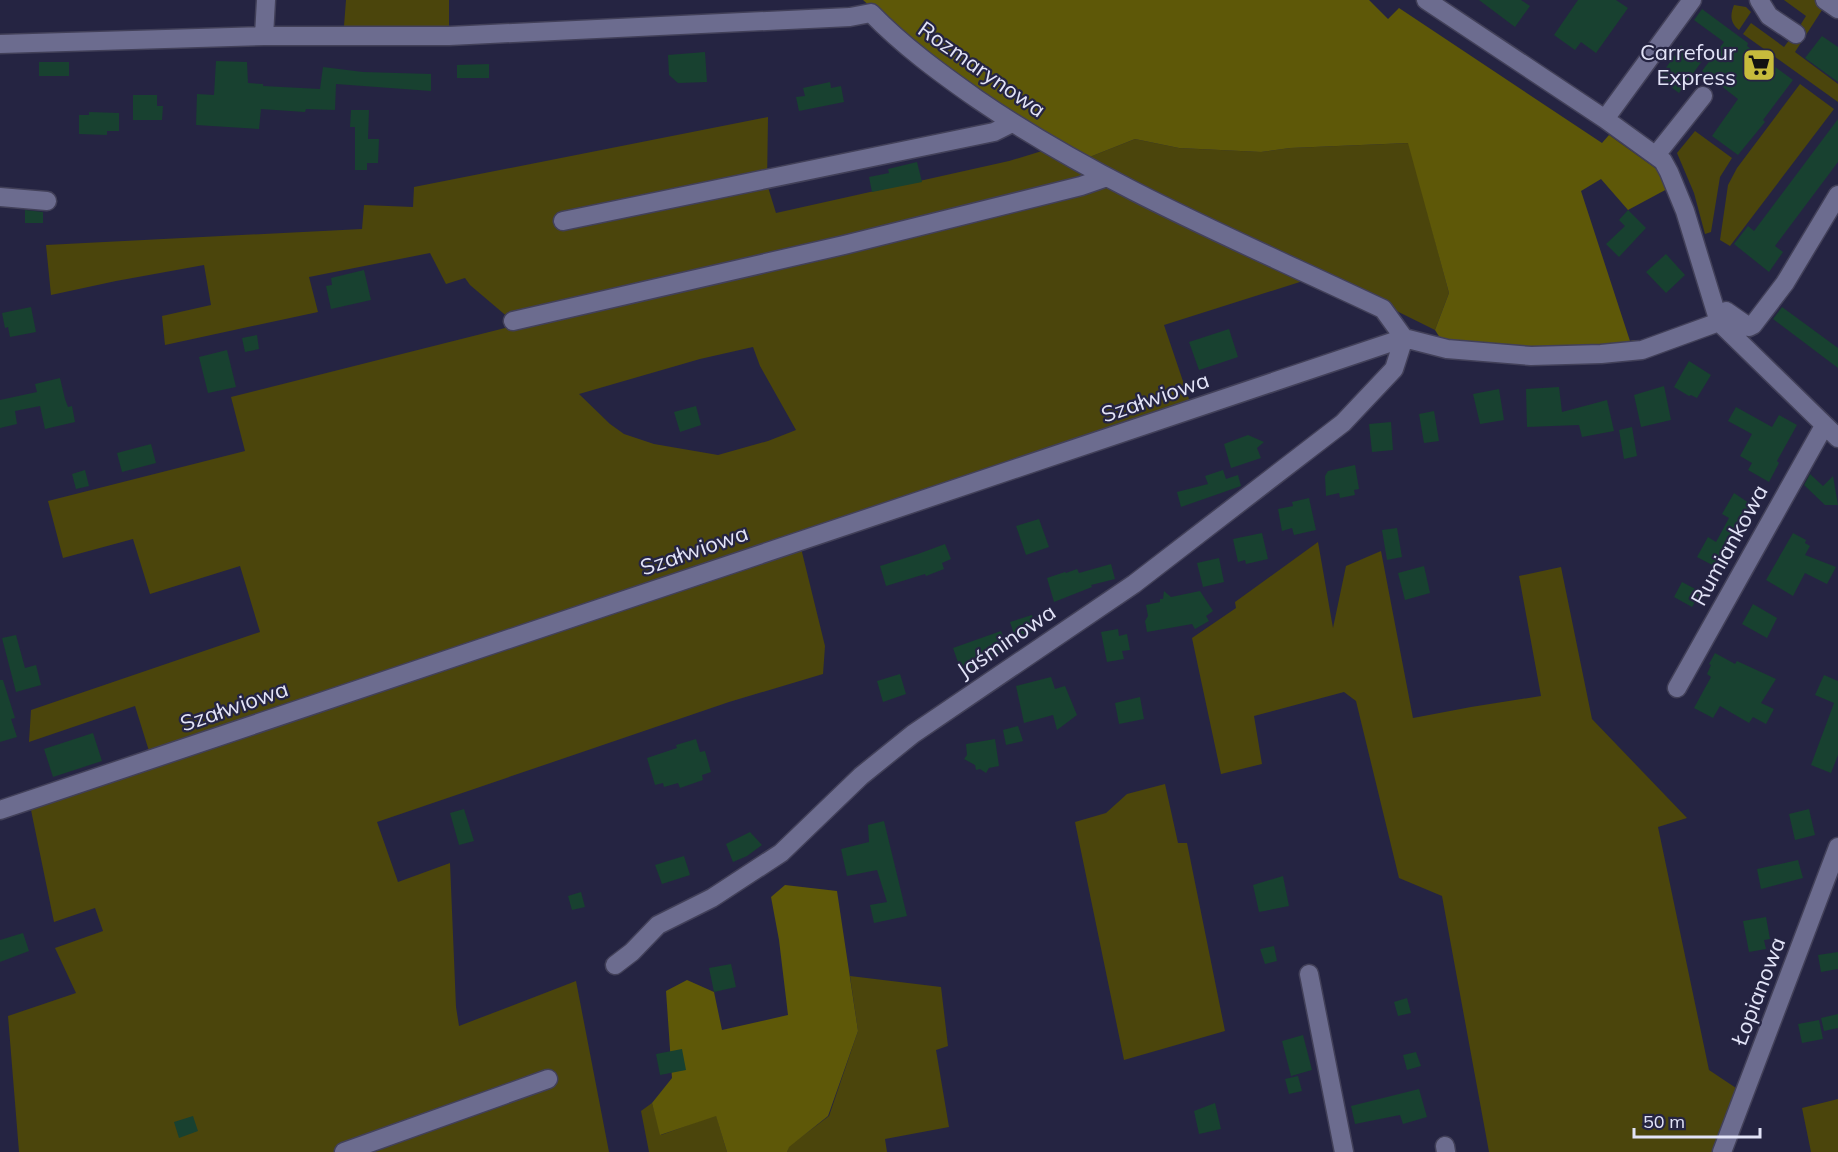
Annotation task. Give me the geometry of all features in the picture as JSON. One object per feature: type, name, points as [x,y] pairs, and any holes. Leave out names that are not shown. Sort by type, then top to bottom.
[{"type":"street","points":[[264,36],[266,0]]},
{"type":"street","points":[[1426,0],[1656,155],[1669,172],[1684,211],[1719,322],[1838,438]]},
{"type":"street","points":[[1605,119],[1692,0]]},
{"type":"street","points":[[1760,0],[1769,15],[1796,34]]},
{"type":"street","points":[[1825,0],[1838,9]]},
{"type":"street","name":"Rozmarynowa","points":[[0,44],[264,36],[505,34],[850,17],[871,13],[946,77],[1012,123],[1107,177],[1383,309],[1404,338]]},
{"type":"street","points":[[1656,155],[1703,96]]},
{"type":"street","points":[[563,221],[994,132],[1012,123]]},
{"type":"street","points":[[513,321],[844,245],[1081,186],[1107,177]]},
{"type":"street","points":[[1404,338],[1447,349],[1479,352],[1532,356],[1601,354],[1642,350],[1719,322],[1726,311],[1749,327],[1753,325],[1785,283],[1838,195]]},
{"type":"street","points":[[0,197],[47,201]]},
{"type":"street","name":"Szałwiowa","points":[[0,810],[1404,338]]},
{"type":"street","name":"Jaśminowa","points":[[615,965],[632,952],[658,925],[712,898],[781,853],[861,776],[913,734],[1134,584],[1343,423],[1394,369],[1404,338]]},
{"type":"street","name":"Rumiankowa","points":[[1677,688],[1824,426]]},
{"type":"street","name":"Łopianowa","points":[[1722,1152],[1838,847]]},
{"type":"street","points":[[1308,974],[1344,1152]]},
{"type":"street","points":[[344,1152],[548,1079]]},
{"type":"shaded area","points":[[346,0],[449,0],[449,36],[264,36],[344,26]]},
{"type":"shaded area","points":[[863,0],[1369,0],[1388,19],[1399,8],[1602,143],[1609,135],[1662,173],[1669,188],[1628,210],[1601,179],[1581,191],[1630,341],[1635,340],[1642,350],[1447,349],[1435,330],[1449,293],[1408,143],[1290,148],[1261,152],[1179,148],[1135,139],[1087,158],[1008,113]]},
{"type":"shaded area","points":[[1784,0],[1815,0],[1824,7],[1795,52],[1838,84],[1838,102],[1743,34],[1751,23],[1784,47],[1790,39],[1796,39],[1803,29],[1801,24],[1806,16]]},
{"type":"shaded area","points":[[1734,5],[1746,7],[1751,12],[1739,30],[1732,19]]},
{"type":"shaded area","points":[[1800,84],[1834,109],[1730,246],[1720,240],[1728,185],[1737,168]]},
{"type":"shaded area","points":[[768,117],[767,184],[776,213],[1009,161],[1042,151],[1120,192],[1303,281],[1164,325],[1190,402],[799,540],[825,646],[823,674],[729,702],[377,822],[398,882],[450,863],[456,1007],[459,1026],[576,981],[609,1152],[19,1152],[8,1016],[76,993],[55,948],[103,931],[95,908],[54,922],[31,810],[0,820],[0,810],[149,751],[135,706],[29,742],[31,710],[260,632],[240,566],[150,594],[133,539],[63,558],[48,501],[245,451],[231,397],[517,325],[470,285],[465,278],[446,284],[430,253],[309,277],[318,312],[165,345],[162,316],[211,305],[204,265],[51,295],[46,245],[362,229],[364,205],[413,207],[414,187]],"holes":[[[753,347],[760,366],[796,430],[768,441],[718,455],[654,444],[624,434],[610,424],[579,394],[700,359]]]},
{"type":"shaded area","points":[[1695,131],[1732,158],[1720,177],[1711,232],[1705,234],[1694,193],[1677,153]]},
{"type":"shaded area","points":[[1135,139],[1179,148],[1261,152],[1290,148],[1409,143],[1449,293],[1435,330],[1087,158]]},
{"type":"shaded area","points":[[1318,542],[1333,628],[1346,566],[1381,551],[1413,718],[1541,696],[1519,576],[1561,567],[1592,719],[1687,818],[1658,827],[1709,1070],[1745,1094],[1722,1152],[1489,1152],[1442,896],[1399,878],[1356,701],[1344,692],[1254,716],[1262,764],[1221,774],[1192,638],[1236,608],[1235,602]]},
{"type":"shaded area","points":[[1165,784],[1178,843],[1187,843],[1225,1031],[1124,1060],[1075,822],[1106,813],[1127,794]]},
{"type":"shaded area","points":[[785,885],[837,891],[858,1031],[828,1116],[789,1147],[787,1152],[727,1152],[716,1116],[660,1135],[652,1103],[672,1078],[666,991],[687,980],[714,992],[722,1030],[788,1015],[771,897]]},
{"type":"shaded area","points":[[850,976],[941,987],[948,1046],[936,1050],[949,1127],[885,1139],[887,1152],[787,1152],[788,1147],[829,1116],[858,1031]]},
{"type":"shaded area","points":[[1838,1099],[1838,1152],[1811,1152],[1802,1108]]},
{"type":"shaded area","points":[[652,1103],[661,1135],[716,1115],[727,1152],[649,1152],[641,1111]]},
{"type":"building","points":[[1479,0],[1521,0],[1530,6],[1515,27]]},
{"type":"building","points":[[1578,0],[1616,0],[1628,8],[1596,53],[1581,42],[1575,50],[1554,35]]},
{"type":"building","points":[[1702,9],[1793,80],[1763,120],[1765,122],[1738,155],[1712,136],[1738,99],[1702,71],[1724,42],[1694,20]]},
{"type":"building","points":[[1822,36],[1838,47],[1838,82],[1805,58]]},
{"type":"building","points":[[1681,46],[1702,61],[1679,93],[1659,78]]},
{"type":"building","points":[[705,52],[707,82],[678,83],[669,75],[668,55]]},
{"type":"building","points":[[216,61],[247,62],[248,83],[263,84],[263,86],[320,89],[323,67],[363,72],[431,74],[431,91],[336,84],[335,110],[306,109],[305,112],[261,109],[259,129],[196,125],[197,94],[214,95]]},
{"type":"building","points":[[39,62],[69,62],[69,76],[39,76]]},
{"type":"building","points":[[489,64],[489,78],[457,78],[457,65]]},
{"type":"building","points":[[830,82],[831,88],[841,86],[844,102],[799,111],[796,97],[805,96],[803,88]]},
{"type":"building","points":[[133,95],[157,95],[157,106],[163,106],[162,120],[133,120]]},
{"type":"building","points":[[351,110],[369,110],[368,139],[379,139],[378,163],[367,163],[367,170],[355,170],[355,127],[350,127]]},
{"type":"building","points":[[89,112],[119,113],[119,131],[107,131],[107,135],[79,134],[79,115],[89,115]]},
{"type":"building","points":[[1838,119],[1838,162],[1775,246],[1783,252],[1769,272],[1734,244],[1748,226],[1754,231]]},
{"type":"building","points":[[917,162],[922,182],[872,192],[869,177],[889,173],[888,169]]},
{"type":"building","points":[[25,210],[43,212],[43,223],[25,223]]},
{"type":"building","points":[[1628,210],[1646,228],[1619,257],[1606,244],[1625,226],[1619,220]]},
{"type":"building","points":[[1666,254],[1685,275],[1666,293],[1646,272]]},
{"type":"building","points":[[364,270],[371,300],[331,309],[326,286],[332,285],[331,278]]},
{"type":"building","points":[[31,307],[36,332],[10,337],[8,327],[5,328],[2,313]]},
{"type":"building","points":[[1782,307],[1838,348],[1838,368],[1773,319]]},
{"type":"building","points":[[1229,329],[1238,357],[1199,370],[1189,342]]},
{"type":"building","points":[[257,335],[259,349],[245,352],[242,338]]},
{"type":"building","points":[[227,350],[236,387],[208,393],[199,357]]},
{"type":"building","points":[[1689,361],[1711,375],[1697,398],[1674,387]]},
{"type":"building","points":[[60,378],[68,407],[72,406],[75,422],[45,429],[40,406],[15,411],[17,424],[0,428],[0,400],[37,392],[35,384]]},
{"type":"building","points":[[1664,386],[1671,420],[1641,427],[1634,395]]},
{"type":"building","points":[[1559,387],[1562,412],[1607,400],[1614,431],[1582,437],[1579,425],[1527,427],[1526,389]]},
{"type":"building","points":[[1499,389],[1504,420],[1480,424],[1473,394]]},
{"type":"building","points":[[696,406],[701,425],[680,432],[674,412]]},
{"type":"building","points":[[1736,407],[1772,427],[1779,415],[1797,425],[1777,461],[1779,463],[1769,482],[1748,470],[1752,463],[1740,456],[1752,434],[1728,421]]},
{"type":"building","points":[[1434,411],[1439,441],[1424,443],[1419,414]]},
{"type":"building","points":[[1391,422],[1393,450],[1372,452],[1369,424]]},
{"type":"building","points":[[1632,427],[1637,456],[1624,459],[1619,430]]},
{"type":"building","points":[[1248,435],[1264,442],[1257,448],[1261,458],[1231,468],[1224,444]]},
{"type":"building","points":[[151,444],[156,463],[122,472],[117,453]]},
{"type":"building","points":[[1355,465],[1359,489],[1354,490],[1355,495],[1340,498],[1339,493],[1326,496],[1325,476],[1328,471]]},
{"type":"building","points":[[85,470],[89,486],[76,489],[72,474]]},
{"type":"building","points":[[1223,470],[1226,479],[1238,475],[1241,486],[1181,507],[1177,492],[1208,484],[1205,476]]},
{"type":"building","points":[[1810,474],[1823,486],[1833,476],[1838,505],[1825,505],[1804,485]]},
{"type":"building","points":[[1734,493],[1752,505],[1725,547],[1716,567],[1697,557],[1708,537],[1716,542],[1729,518],[1722,514]]},
{"type":"building","points":[[1309,498],[1316,530],[1294,535],[1292,528],[1282,531],[1278,509],[1293,506],[1292,502]]},
{"type":"building","points":[[1039,519],[1049,547],[1026,555],[1016,526]]},
{"type":"building","points":[[1397,528],[1402,557],[1387,560],[1382,530]]},
{"type":"building","points":[[1262,533],[1268,559],[1246,564],[1245,560],[1238,562],[1233,539]]},
{"type":"building","points":[[1793,533],[1806,540],[1805,543],[1810,546],[1805,555],[1836,567],[1827,584],[1805,573],[1793,596],[1766,580]]},
{"type":"building","points":[[945,544],[951,559],[942,563],[944,569],[886,586],[880,566]]},
{"type":"building","points":[[1219,558],[1224,582],[1203,587],[1197,563]]},
{"type":"building","points":[[1111,564],[1115,579],[1091,585],[1092,587],[1054,602],[1047,578],[1077,569],[1079,573]]},
{"type":"building","points":[[1424,566],[1430,593],[1405,600],[1398,573]]},
{"type":"building","points":[[1682,582],[1701,592],[1692,607],[1674,597]]},
{"type":"building","points":[[1164,591],[1171,597],[1200,591],[1213,611],[1206,616],[1209,621],[1195,629],[1192,624],[1147,632],[1146,605],[1160,602]]},
{"type":"building","points":[[1753,604],[1777,618],[1767,638],[1742,624]]},
{"type":"building","points":[[1032,615],[1036,630],[1015,637],[1010,622]]},
{"type":"building","points":[[1118,629],[1119,636],[1127,634],[1130,650],[1122,651],[1124,659],[1107,662],[1101,632]]},
{"type":"building","points":[[1001,631],[1008,650],[993,655],[994,659],[961,671],[953,648]]},
{"type":"building","points":[[16,635],[25,668],[36,665],[41,685],[16,692],[2,638]]},
{"type":"building","points":[[1715,653],[1735,664],[1737,661],[1776,679],[1761,703],[1774,709],[1766,724],[1753,717],[1749,723],[1720,706],[1713,718],[1694,708],[1711,677],[1707,674]]},
{"type":"building","points":[[900,674],[906,694],[883,702],[877,681]]},
{"type":"building","points":[[1824,675],[1838,681],[1838,755],[1831,773],[1811,765],[1834,703],[1815,695]]},
{"type":"building","points":[[1051,677],[1055,689],[1065,686],[1077,715],[1057,730],[1053,715],[1024,723],[1016,686]]},
{"type":"building","points":[[0,680],[3,680],[15,718],[11,719],[17,737],[0,742]]},
{"type":"building","points":[[1140,697],[1144,719],[1119,724],[1115,703]]},
{"type":"building","points":[[1018,726],[1023,741],[1006,745],[1003,730]]},
{"type":"building","points":[[93,733],[102,761],[53,777],[44,749]]},
{"type":"building","points":[[696,739],[700,752],[705,751],[711,772],[702,775],[703,780],[680,788],[678,783],[664,787],[663,783],[655,785],[647,758]]},
{"type":"building","points":[[995,739],[999,766],[989,768],[986,773],[980,769],[976,770],[975,765],[964,759],[967,755],[966,744]]},
{"type":"building","points":[[464,809],[474,841],[459,845],[450,813]]},
{"type":"building","points":[[1809,809],[1815,835],[1795,840],[1789,814]]},
{"type":"building","points":[[884,821],[907,916],[874,923],[870,905],[887,902],[877,870],[847,876],[841,849],[869,842],[868,825]]},
{"type":"building","points":[[750,832],[762,845],[747,856],[733,862],[726,844]]},
{"type":"building","points":[[684,856],[690,875],[662,884],[655,865]]},
{"type":"building","points":[[1798,860],[1803,878],[1761,889],[1757,869]]},
{"type":"building","points":[[1283,876],[1289,906],[1259,912],[1253,885]]},
{"type":"building","points":[[581,892],[585,907],[572,910],[568,896]]},
{"type":"building","points":[[1766,917],[1770,939],[1764,940],[1766,949],[1749,952],[1743,921]]},
{"type":"building","points":[[23,933],[29,951],[0,962],[0,940]]},
{"type":"building","points":[[1274,946],[1277,961],[1265,964],[1260,949]]},
{"type":"building","points":[[1838,952],[1838,969],[1821,972],[1818,955]]},
{"type":"building","points":[[731,964],[736,987],[714,992],[709,968]]},
{"type":"building","points":[[1407,998],[1411,1013],[1398,1016],[1394,1002]]},
{"type":"building","points":[[1838,1014],[1838,1028],[1824,1031],[1821,1018]]},
{"type":"building","points":[[1819,1020],[1823,1039],[1802,1043],[1798,1024]]},
{"type":"building","points":[[1303,1035],[1312,1070],[1291,1076],[1282,1041]]},
{"type":"building","points":[[682,1049],[686,1070],[660,1075],[656,1054]]},
{"type":"building","points":[[1416,1052],[1421,1066],[1407,1070],[1403,1055]]},
{"type":"building","points":[[1298,1076],[1302,1091],[1289,1094],[1285,1079]]},
{"type":"building","points":[[1419,1089],[1427,1117],[1403,1124],[1400,1115],[1355,1124],[1351,1106]]},
{"type":"building","points":[[1215,1103],[1221,1129],[1199,1134],[1194,1111]]},
{"type":"building","points":[[193,1116],[198,1131],[179,1138],[174,1122]]},
{"type":"place","name":"Carrefour Express","points":[[1759,65]]}]
